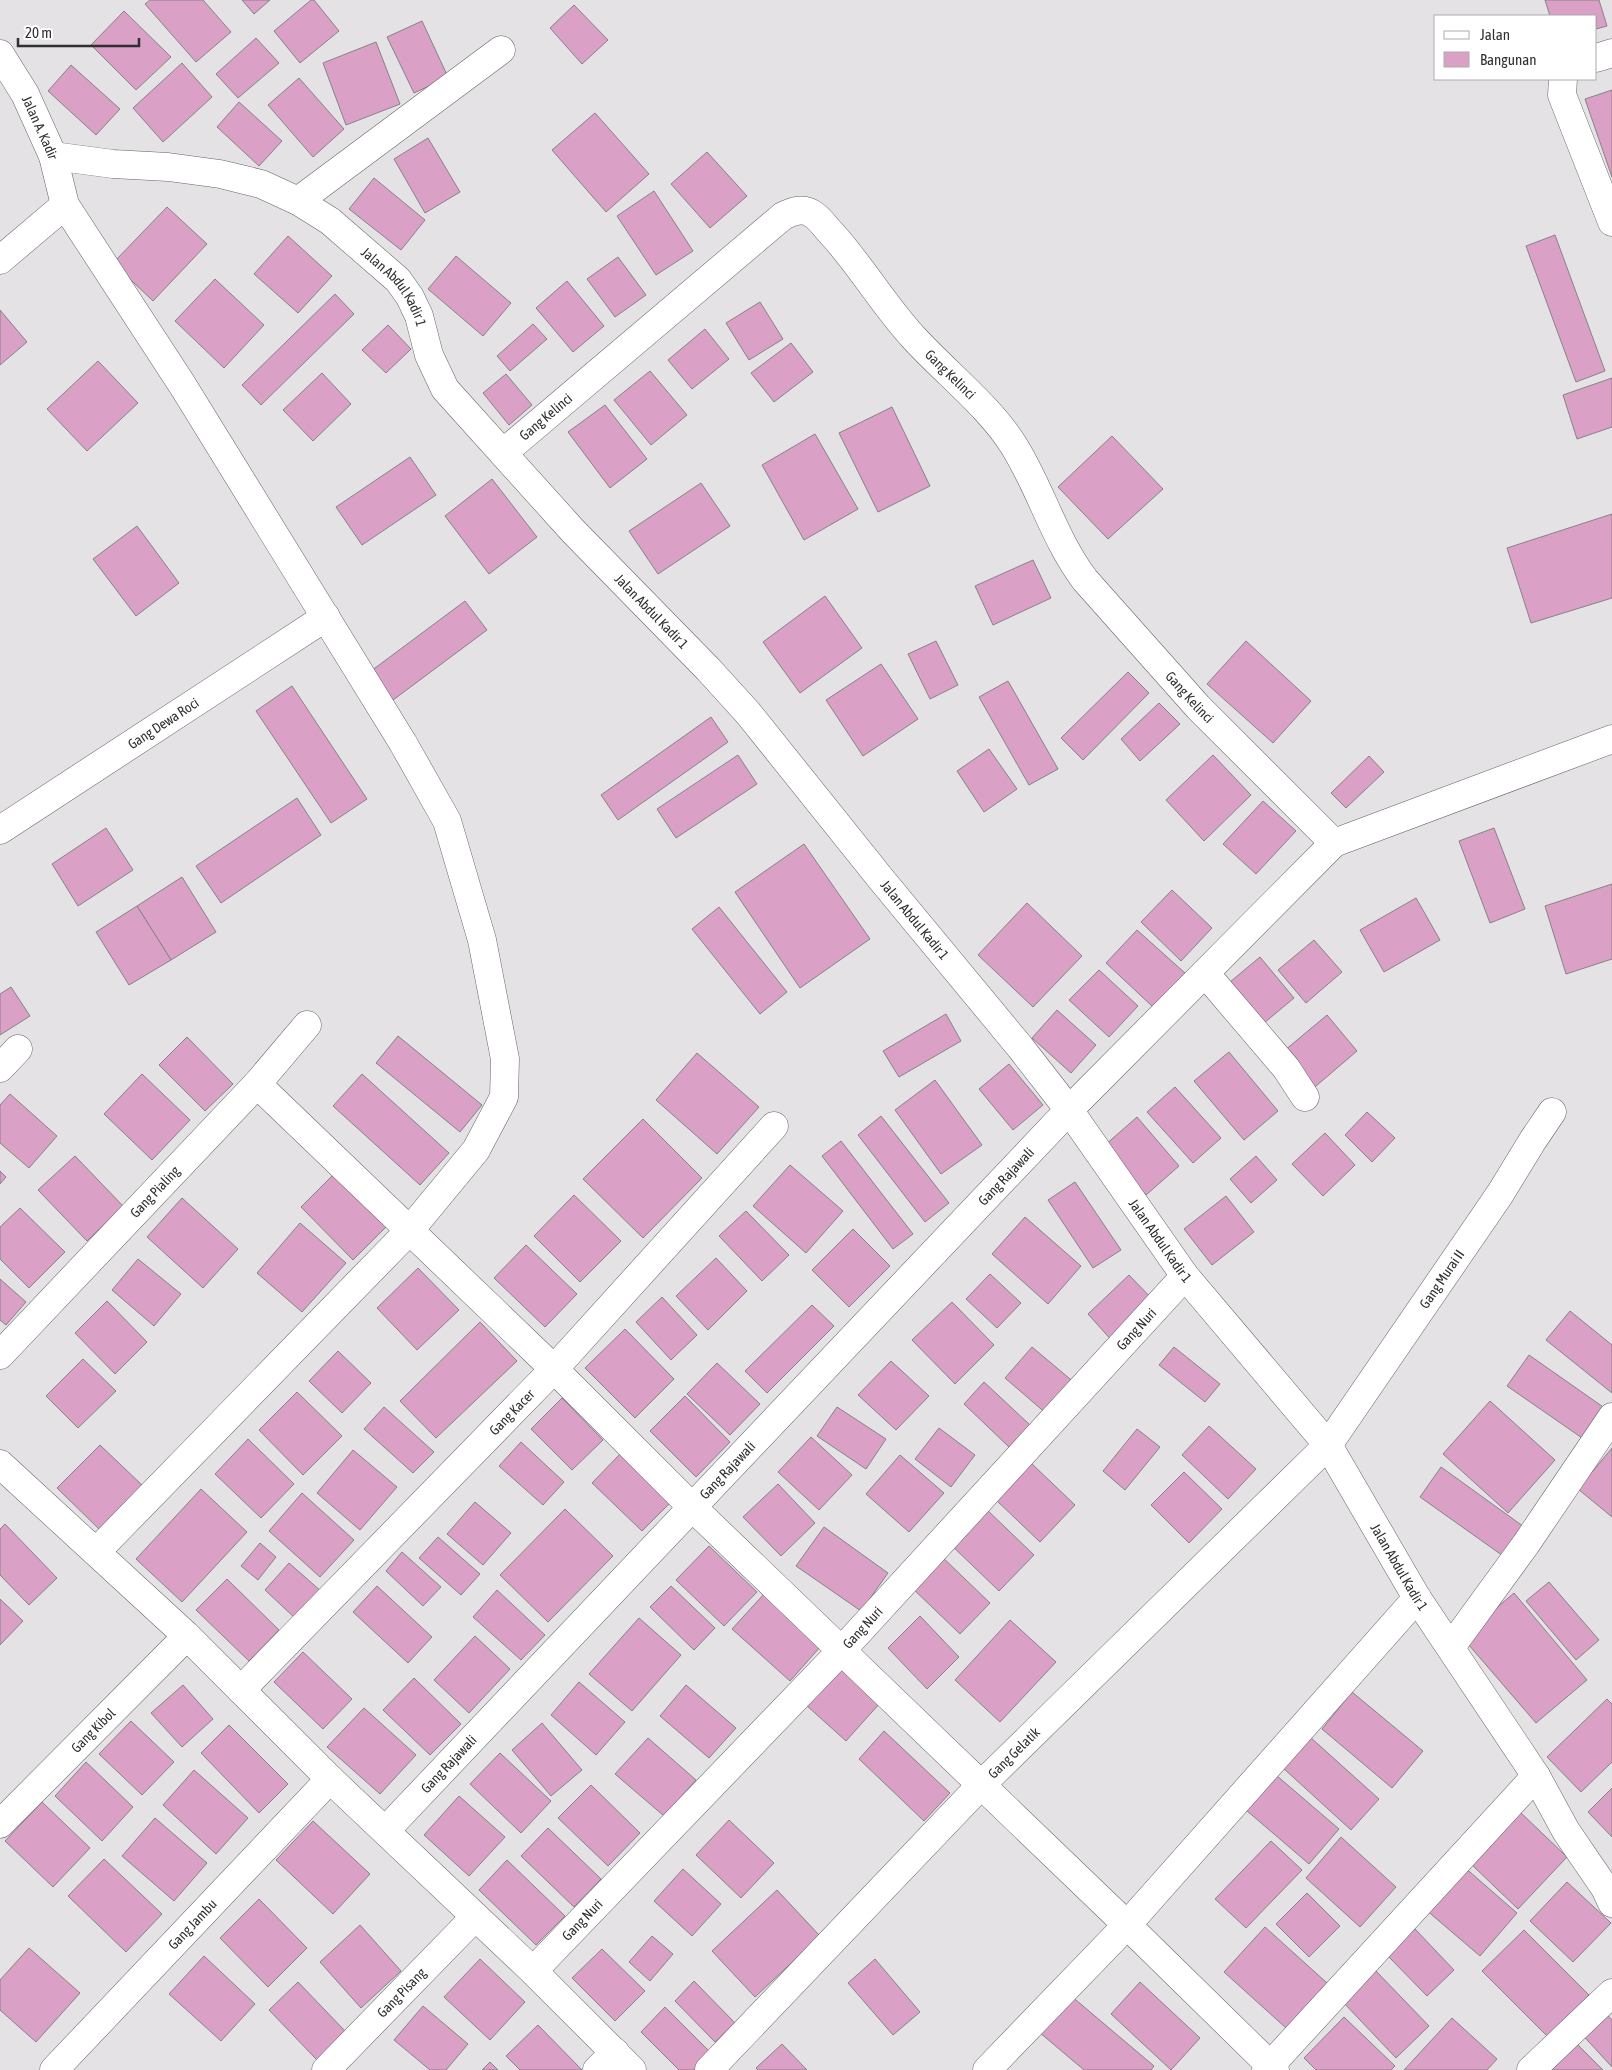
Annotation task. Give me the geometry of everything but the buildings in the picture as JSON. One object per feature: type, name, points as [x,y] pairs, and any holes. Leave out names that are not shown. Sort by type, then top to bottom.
[{"type":"street","points":[[298,201],[501,50]]},
{"type":"street","points":[[1597,58],[1612,53]]},
{"type":"street","name":"Jalan A. Kadir","points":[[0,54],[25,94],[53,156],[65,205],[184,386],[402,743],[447,821],[482,940],[505,1059],[504,1097],[480,1143],[410,1230],[96,1552]]},
{"type":"street","points":[[1563,80],[1562,95],[1612,222]]},
{"type":"street","name":"Jalan Abdul Kadir 1","points":[[53,156],[113,164],[220,174],[261,184],[298,201],[330,221],[398,280],[410,297],[419,316],[429,356],[445,389],[573,531],[708,669],[748,713],[881,879],[1020,1047],[1069,1110],[1185,1276],[1328,1445],[1417,1598],[1536,1776],[1566,1831],[1610,1891]]},
{"type":"street","points":[[0,260],[65,205]]},
{"type":"street","name":"Gang Kelinci","points":[[503,453],[783,216],[793,211],[807,210],[815,215],[849,253],[892,312],[914,338],[998,424],[1014,444],[1072,563],[1085,580],[1198,707],[1334,843]]},
{"type":"street","name":"Gang Dewa Roci","points":[[0,830],[326,618]]},
{"type":"street","points":[[1334,843],[1612,739]]},
{"type":"street","name":"Gang Rajawali","points":[[386,1830],[1069,1110],[1334,843]]},
{"type":"street","points":[[1205,972],[1286,1068],[1305,1097]]},
{"type":"street","name":"Gang Pialing","points":[[0,1355],[257,1084],[307,1025]]},
{"type":"street","points":[[257,1084],[554,1369],[692,1506],[1127,1925],[1270,2069],[1536,1776]]},
{"type":"street","name":"Gang Murai II","points":[[1328,1445],[1500,1194],[1552,1112]]},
{"type":"street","name":"Gang Kacer","points":[[241,1690],[554,1369],[774,1126]]},
{"type":"street","name":"Gang Nuri","points":[[533,1971],[842,1650],[1185,1276]]},
{"type":"street","points":[[1450,1647],[1526,1544],[1612,1417]]},
{"type":"street","name":"Gang Gelatik","points":[[709,2070],[981,1785],[1328,1445]]},
{"type":"street","points":[[0,1464],[187,1636],[330,1779],[533,1971],[615,2064]]},
{"type":"street","points":[[987,2070],[1127,1925],[1417,1598]]},
{"type":"street","name":"Gang Kibol","points":[[0,1824],[187,1636]]},
{"type":"street","name":"Gang Jambu","points":[[54,2070],[330,1779]]},
{"type":"street","name":"Gang Pisang","points":[[326,2070],[475,1917]]},
{"type":"street","points":[[1531,2070],[1612,1993]]}]
